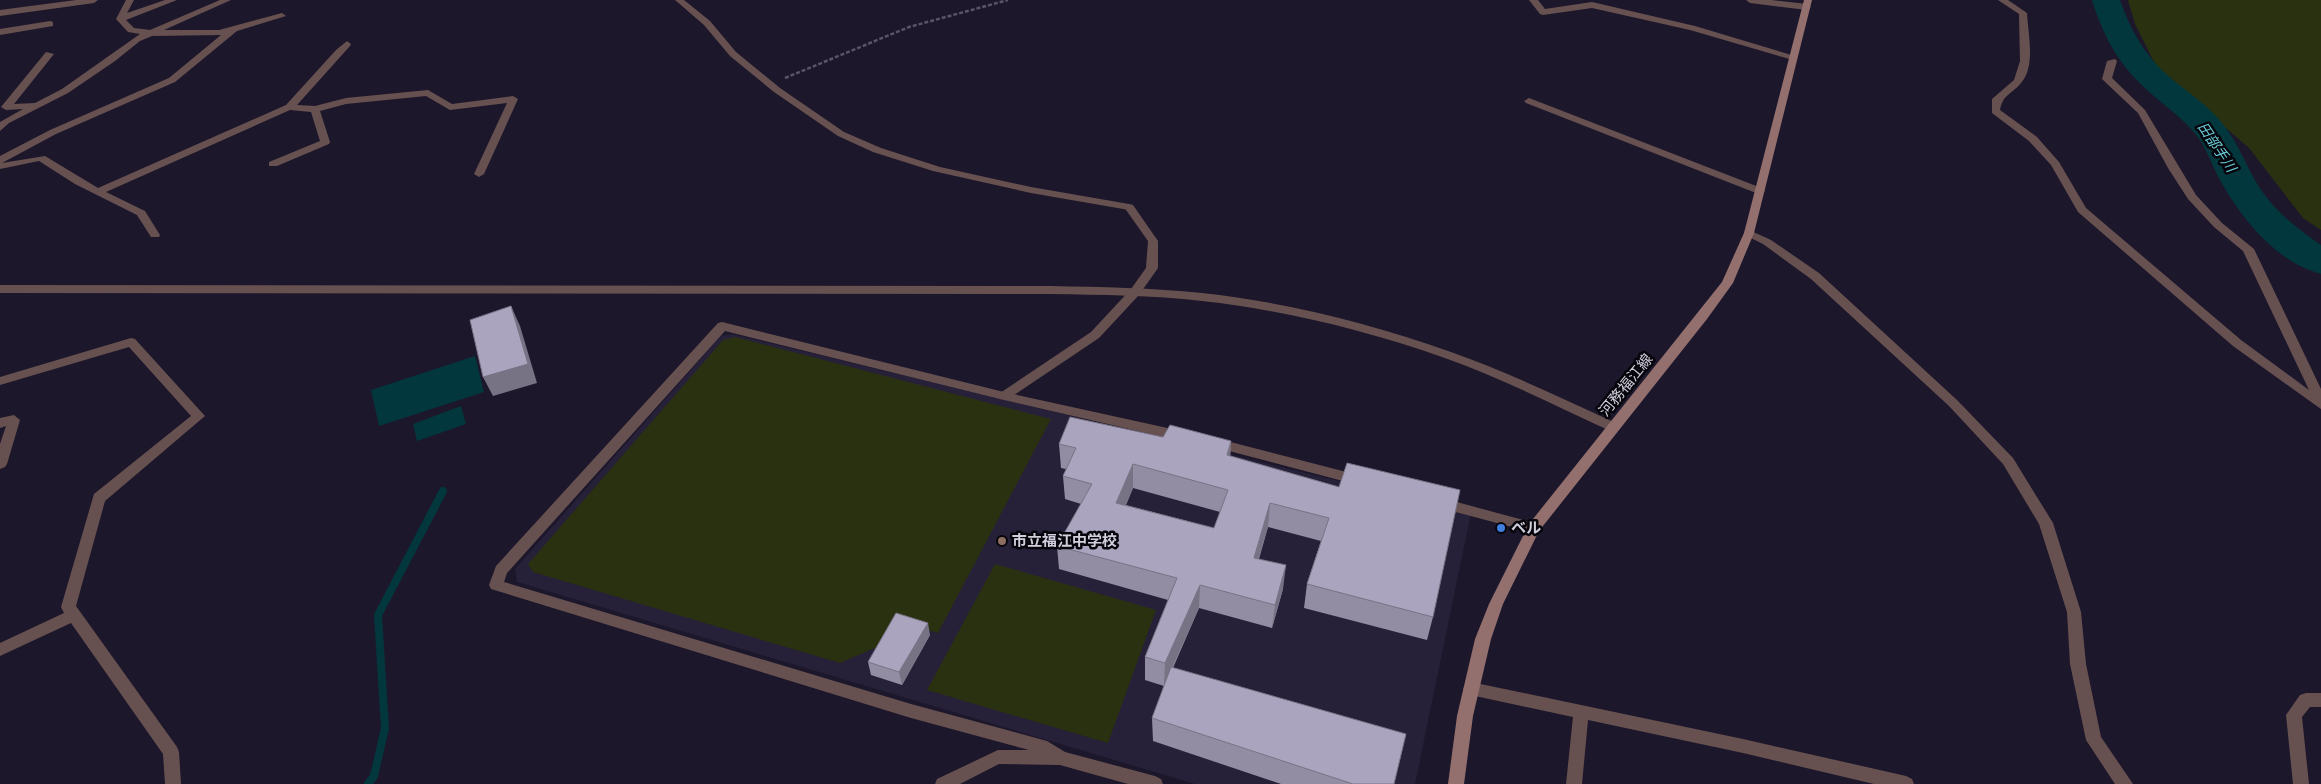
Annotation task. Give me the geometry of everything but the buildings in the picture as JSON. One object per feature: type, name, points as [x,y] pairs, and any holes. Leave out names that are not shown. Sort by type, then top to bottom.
[{"type":"main road","name":"河務福江線","points":[[1456,784],[1471,689],[1486,630],[1496,604],[1534,528],[1727,283],[1749,232],[1808,3]]},
{"type":"street","points":[[0,13],[94,0]]},
{"type":"street","points":[[120,19],[130,0]]},
{"type":"street","points":[[120,19],[173,0]]},
{"type":"street","points":[[0,128],[6,122],[65,91],[148,33],[227,0]]},
{"type":"street","points":[[679,0],[707,23],[733,54],[770,84],[841,134],[877,150],[936,169],[1022,188],[1129,207],[1152,241],[1152,268],[1135,292],[1095,335],[1004,396]]},
{"type":"street","points":[[1533,0],[1543,12],[1592,5],[1612,5],[1793,57]]},
{"type":"street","points":[[1750,0],[1808,3]]},
{"type":"street","points":[[2002,0],[2023,13],[2025,61],[2018,81],[1996,99],[1995,111],[2034,139],[2055,164],[2082,210],[2237,343],[2321,404]]},
{"type":"street","points":[[120,19],[130,30],[148,33],[220,33],[282,16]]},
{"type":"street","points":[[0,32],[50,24]]},
{"type":"street","points":[[0,160],[53,132],[172,80],[234,29]]},
{"type":"street","points":[[99,190],[289,107],[309,90],[326,65],[347,44]]},
{"type":"street","points":[[37,105],[6,107],[49,54]]},
{"type":"street","points":[[2112,62],[2107,79],[2142,112],[2173,168],[2192,197],[2218,225],[2248,249],[2321,404]]},
{"type":"street","points":[[289,107],[315,109],[346,101],[428,93],[450,107],[513,99],[479,174]]},
{"type":"street","points":[[1529,101],[1760,191]]},
{"type":"street","points":[[273,164],[325,142],[315,109]]},
{"type":"street","points":[[0,166],[41,158],[79,182],[99,190],[141,212],[155,235]]},
{"type":"street","points":[[1749,232],[1767,242],[1815,276],[1898,350],[2008,462],[2046,523],[2074,612],[2078,664],[2094,740],[2125,784]]},
{"type":"street","points":[[0,290],[1051,290],[1135,292],[1225,300],[1309,317],[1393,338],[1447,355],[1488,371],[1613,426]]},
{"type":"street","points":[[1060,758],[1047,748],[911,711],[496,585],[501,570],[722,326],[1004,396],[1268,455],[1372,484]]},
{"type":"street","points":[[0,381],[131,342],[199,416],[99,498],[68,607],[171,752],[173,784]]},
{"type":"street","points":[[0,423],[14,420],[0,464]]},
{"type":"street","points":[[1429,500],[1534,528]]},
{"type":"street","points":[[0,650],[74,615]]},
{"type":"street","points":[[1471,689],[1743,746],[1906,784]]},
{"type":"street","points":[[2301,784],[2294,715],[2306,700],[2321,700]]},
{"type":"street","points":[[1574,784],[1581,712]]},
{"type":"street","points":[[943,784],[998,757],[1060,758],[1154,784]]},
{"type":"path","points":[[770,84],[909,27],[1008,0]]},
{"type":"shaded area","points":[[2128,0],[2321,0],[2321,230],[2303,218],[2249,148],[2157,68],[2135,24]]},
{"type":"shaded area","name":"市立福江中学校","points":[[732,334],[1471,513],[1415,784],[1195,784],[517,582],[515,569],[721,336]]},
{"type":"shaded area","points":[[735,337],[1051,419],[938,633],[895,621],[877,647],[840,663],[533,572],[528,564],[723,340]]},
{"type":"shaded area","points":[[475,356],[484,392],[379,426],[371,390]]},
{"type":"shaded area","points":[[461,406],[466,424],[417,441],[413,424]]},
{"type":"shaded area","points":[[995,564],[1156,610],[1108,743],[927,690]]},
{"type":"waterway","name":"田部手川","points":[[2106,0],[2124,43],[2138,63],[2145,72],[2194,113],[2211,131],[2254,206],[2285,237],[2321,262]]},
{"type":"waterway","points":[[368,784],[374,776],[385,728],[378,615],[443,491]]},
{"type":"place","name":"ベル","points":[[1501,528]]},
{"type":"place","name":"市立福江中学校","points":[[1002,541]]}]
